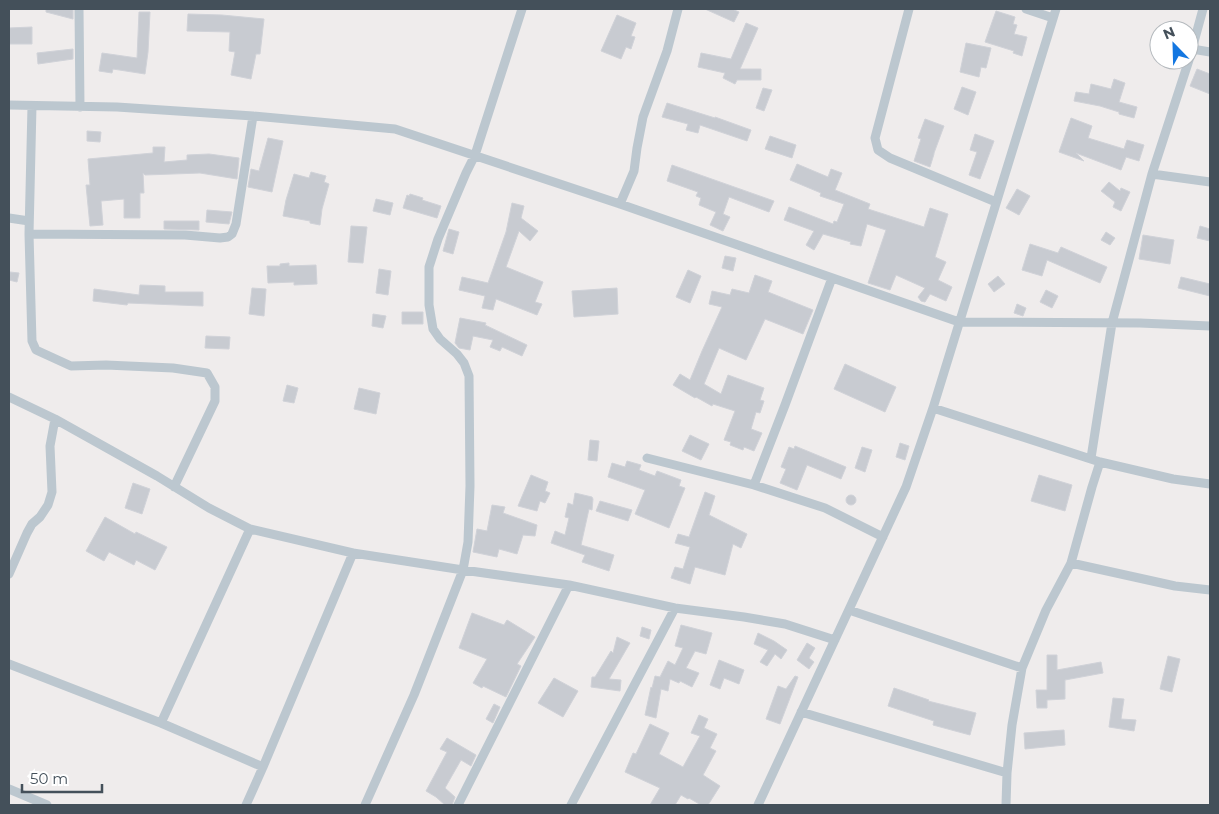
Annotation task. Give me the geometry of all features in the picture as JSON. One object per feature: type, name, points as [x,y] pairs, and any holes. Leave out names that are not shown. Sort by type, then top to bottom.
[{"type":"street","points":[[79,9],[80,107]]},
{"type":"street","points":[[364,805],[414,695],[463,570],[468,542],[470,486],[469,376],[464,363],[440,339],[433,329],[429,304],[429,267],[438,239],[475,155],[522,9]]},
{"type":"street","points":[[620,204],[634,171],[643,117],[667,51],[678,9]]},
{"type":"street","points":[[909,9],[875,138],[878,150],[890,158],[996,202]]},
{"type":"street","points":[[1026,9],[1053,18]]},
{"type":"street","points":[[758,805],[906,487],[960,322],[1056,9]]},
{"type":"street","points":[[1199,24],[1203,9]]},
{"type":"street","points":[[1091,458],[1112,323],[1152,174],[1186,70]]},
{"type":"street","points":[[9,105],[117,107],[253,116],[395,129],[620,204],[960,322],[1210,326]]},
{"type":"street","points":[[32,106],[29,221],[32,341],[36,350],[71,366],[164,367],[207,373],[215,387],[215,401],[174,487]]},
{"type":"street","points":[[29,234],[228,237],[232,234],[236,224],[253,116]]},
{"type":"street","points":[[1152,174],[1210,182]]},
{"type":"street","points":[[9,218],[29,221]]},
{"type":"street","points":[[754,485],[832,278]]},
{"type":"street","points":[[9,397],[55,419],[208,508],[250,530],[353,553],[569,585],[675,608],[784,624],[835,640]]},
{"type":"street","points":[[933,408],[1100,462],[1173,479],[1210,484]]},
{"type":"street","points":[[9,574],[27,533],[32,524],[40,517],[50,499],[52,492],[50,446],[55,419]]},
{"type":"street","points":[[648,458],[754,485],[825,508],[883,537]]},
{"type":"street","points":[[1006,805],[1012,725],[1022,668],[1046,610],[1071,563],[1100,462]]},
{"type":"street","points":[[161,723],[250,530]]},
{"type":"street","points":[[246,805],[353,553]]},
{"type":"street","points":[[1071,563],[1175,586],[1210,590]]},
{"type":"street","points":[[458,805],[569,585]]},
{"type":"street","points":[[572,805],[675,608]]},
{"type":"street","points":[[849,610],[1022,668]]},
{"type":"street","points":[[9,664],[161,723],[263,767]]},
{"type":"street","points":[[801,712],[1007,773]]},
{"type":"street","points":[[9,789],[47,805]]},
{"type":"building","points":[[46,9],[73,9],[73,19],[46,12]]},
{"type":"building","points":[[705,9],[732,9],[739,12],[734,22]]},
{"type":"building","points":[[996,11],[1015,17],[1013,24],[1017,25],[1014,34],[1027,37],[1022,56],[1013,53],[1014,51],[985,42]]},
{"type":"building","points":[[139,12],[150,12],[145,74],[113,69],[112,73],[99,71],[102,53],[137,58]]},
{"type":"building","points":[[188,14],[264,19],[260,54],[256,54],[251,79],[231,75],[235,52],[229,51],[230,32],[187,31]]},
{"type":"building","points":[[617,15],[636,23],[631,36],[635,37],[631,49],[626,47],[621,59],[601,51]]},
{"type":"building","points":[[746,23],[758,28],[740,69],[761,69],[761,80],[737,80],[735,84],[723,78],[725,73],[698,67],[701,53],[731,59]]},
{"type":"building","points":[[32,27],[32,44],[9,44],[9,28]]},
{"type":"building","points":[[966,43],[991,48],[986,68],[981,67],[979,77],[960,72]]},
{"type":"building","points":[[73,49],[73,59],[38,64],[37,53]]},
{"type":"building","points":[[1197,70],[1210,74],[1210,94],[1190,86]]},
{"type":"building","points":[[1114,79],[1125,83],[1119,102],[1137,107],[1134,118],[1100,106],[1074,101],[1076,92],[1089,94],[1091,84],[1111,89]]},
{"type":"building","points":[[962,87],[976,92],[968,115],[954,109]]},
{"type":"building","points":[[763,88],[772,90],[764,111],[756,108]]},
{"type":"building","points":[[667,103],[751,130],[747,141],[700,125],[698,133],[686,130],[688,124],[662,117]]},
{"type":"building","points":[[1071,118],[1092,126],[1088,138],[1124,149],[1127,140],[1144,145],[1139,161],[1126,157],[1121,170],[1076,153],[1084,161],[1059,152]]},
{"type":"building","points":[[925,119],[944,126],[930,167],[914,161],[921,139],[918,138]]},
{"type":"building","points":[[87,131],[101,132],[100,142],[87,141]]},
{"type":"building","points":[[975,134],[994,141],[980,179],[969,175],[977,152],[970,150]]},
{"type":"building","points":[[770,136],[796,145],[792,158],[765,149]]},
{"type":"building","points":[[268,138],[283,141],[272,192],[248,187],[251,169],[259,171]]},
{"type":"building","points":[[153,147],[165,147],[164,162],[187,160],[187,155],[209,154],[239,158],[237,179],[200,173],[145,175],[143,173],[144,193],[140,193],[140,218],[124,218],[124,199],[101,201],[103,225],[90,226],[86,185],[90,185],[88,159],[153,153]]},
{"type":"building","points":[[797,164],[828,177],[831,169],[842,173],[835,190],[870,204],[868,209],[924,227],[930,208],[948,214],[935,257],[946,262],[938,280],[952,287],[946,301],[930,294],[925,302],[921,301],[918,297],[925,288],[896,275],[890,290],[868,283],[886,230],[867,224],[861,246],[823,234],[814,250],[806,245],[814,231],[784,220],[789,207],[833,224],[834,221],[837,222],[844,204],[820,196],[821,193],[790,180]]},
{"type":"building","points":[[672,165],[774,201],[769,212],[729,197],[723,214],[730,217],[723,231],[710,225],[716,212],[699,205],[701,198],[696,196],[698,192],[667,181]]},
{"type":"building","points":[[311,172],[326,176],[324,182],[329,184],[320,225],[310,223],[310,221],[283,216],[294,174],[309,178]]},
{"type":"building","points":[[1109,182],[1120,191],[1121,188],[1130,192],[1121,211],[1113,207],[1115,202],[1101,191]]},
{"type":"building","points":[[1017,189],[1030,196],[1019,215],[1006,208]]},
{"type":"building","points":[[410,194],[441,206],[437,218],[403,208],[407,195],[409,196]]},
{"type":"building","points":[[376,199],[393,203],[390,215],[373,211]]},
{"type":"building","points":[[512,203],[524,206],[521,218],[538,231],[530,241],[519,231],[506,267],[543,282],[535,302],[542,304],[537,315],[496,299],[493,310],[482,308],[485,296],[459,290],[462,277],[488,283],[506,232]]},
{"type":"building","points":[[207,210],[232,212],[229,224],[206,222]]},
{"type":"building","points":[[164,221],[199,221],[199,230],[164,229]]},
{"type":"building","points":[[351,226],[367,227],[363,263],[348,262]]},
{"type":"building","points":[[1200,226],[1210,229],[1210,241],[1197,238]]},
{"type":"building","points":[[449,229],[459,232],[453,254],[443,251]]},
{"type":"building","points":[[1106,232],[1115,238],[1110,245],[1101,240]]},
{"type":"building","points":[[1143,235],[1174,240],[1170,264],[1139,259]]},
{"type":"building","points":[[1030,244],[1058,253],[1061,247],[1107,267],[1100,283],[1047,260],[1042,276],[1022,270]]},
{"type":"building","points":[[725,256],[736,258],[733,271],[722,268]]},
{"type":"building","points":[[289,263],[289,266],[316,265],[317,284],[294,285],[294,282],[268,283],[267,266],[280,266],[280,264]]},
{"type":"building","points":[[379,269],[391,271],[388,295],[376,293]]},
{"type":"building","points":[[688,270],[701,276],[690,303],[676,297]]},
{"type":"building","points":[[10,272],[19,273],[17,282],[9,280]]},
{"type":"building","points":[[755,275],[772,281],[768,292],[813,310],[803,334],[765,319],[746,360],[719,348],[704,384],[721,394],[728,375],[764,388],[760,400],[764,401],[760,413],[756,412],[751,429],[762,433],[754,451],[744,447],[743,450],[730,445],[731,442],[724,440],[735,411],[713,404],[712,406],[673,385],[680,374],[690,380],[722,307],[709,304],[712,291],[730,295],[732,289],[749,293]]},
{"type":"building","points":[[998,276],[1005,284],[994,292],[988,284]]},
{"type":"building","points":[[1181,277],[1210,284],[1210,296],[1178,288]]},
{"type":"building","points":[[140,285],[165,286],[165,292],[203,292],[203,306],[128,303],[127,305],[93,301],[94,289],[139,295]]},
{"type":"building","points":[[252,288],[266,289],[264,316],[249,314]]},
{"type":"building","points":[[617,288],[618,314],[574,317],[572,291]]},
{"type":"building","points":[[1046,290],[1058,296],[1052,308],[1040,302]]},
{"type":"building","points":[[1017,304],[1026,308],[1023,316],[1014,313]]},
{"type":"building","points":[[402,312],[423,312],[423,324],[402,324]]},
{"type":"building","points":[[373,314],[386,316],[383,328],[372,326]]},
{"type":"building","points":[[460,318],[486,323],[485,325],[527,345],[522,356],[502,347],[500,351],[490,347],[493,340],[473,336],[470,350],[459,348],[455,343]]},
{"type":"building","points":[[206,336],[230,337],[229,349],[205,348]]},
{"type":"building","points":[[845,364],[896,387],[885,412],[834,389]]},
{"type":"building","points":[[287,385],[298,388],[294,403],[283,401]]},
{"type":"building","points":[[359,388],[380,393],[376,414],[354,409]]},
{"type":"building","points":[[690,435],[709,444],[701,460],[682,451]]},
{"type":"building","points":[[590,440],[599,441],[597,461],[588,460]]},
{"type":"building","points":[[900,443],[909,446],[905,460],[896,457]]},
{"type":"building","points":[[795,446],[846,467],[841,479],[807,465],[797,490],[780,483],[786,469],[781,467],[789,447],[794,449]]},
{"type":"building","points":[[862,447],[872,450],[865,472],[855,468]]},
{"type":"building","points":[[627,461],[641,465],[639,470],[655,476],[657,471],[681,480],[679,486],[685,488],[669,528],[635,514],[645,490],[608,477],[612,463],[625,467]]},
{"type":"building","points":[[531,475],[548,482],[545,491],[550,493],[545,503],[540,501],[537,511],[518,506]]},
{"type":"building","points":[[1039,475],[1072,485],[1065,511],[1031,501]]},
{"type":"building","points":[[133,483],[150,489],[142,514],[125,508]]},
{"type":"building","points":[[705,492],[715,496],[709,515],[747,534],[741,548],[733,544],[725,575],[695,567],[690,584],[671,578],[675,567],[683,569],[690,547],[675,543],[678,534],[689,537]]},
{"type":"building","points":[[575,493],[592,497],[593,499],[592,510],[589,509],[581,545],[614,555],[609,571],[582,562],[585,555],[551,543],[555,531],[565,535],[569,518],[565,517],[568,503],[573,505]]},
{"type":"building","points":[[851,495],[856,500],[851,505],[846,500]]},
{"type":"building","points":[[600,501],[632,510],[628,521],[596,511]]},
{"type":"building","points":[[492,505],[505,507],[503,513],[537,525],[535,536],[523,535],[517,554],[499,549],[497,557],[473,552],[477,529],[487,531]]},
{"type":"building","points":[[105,517],[135,534],[136,532],[167,547],[155,570],[136,560],[134,565],[109,552],[104,561],[86,551]]},
{"type":"building","points":[[472,613],[504,625],[507,620],[535,637],[517,664],[521,666],[506,697],[473,683],[487,659],[459,648]]},
{"type":"building","points":[[681,625],[712,633],[706,654],[695,651],[686,668],[699,673],[692,687],[680,681],[679,683],[670,679],[668,691],[661,689],[656,718],[645,715],[655,676],[660,677],[668,661],[675,665],[683,648],[675,646]]},
{"type":"building","points":[[642,627],[651,630],[649,639],[640,636]]},
{"type":"building","points":[[758,633],[787,650],[781,659],[775,654],[767,666],[760,662],[768,650],[754,644]]},
{"type":"building","points":[[617,637],[630,643],[609,679],[621,680],[620,691],[591,687],[592,677],[595,677],[611,651],[613,653]]},
{"type":"building","points":[[807,643],[815,648],[809,658],[814,662],[809,669],[797,660]]},
{"type":"building","points":[[1047,655],[1057,655],[1057,670],[1101,662],[1103,673],[1065,680],[1065,699],[1047,700],[1047,708],[1037,708],[1036,690],[1047,690]]},
{"type":"building","points":[[1168,656],[1180,659],[1172,692],[1160,689]]},
{"type":"building","points":[[719,660],[744,670],[739,684],[724,678],[720,689],[710,685]]},
{"type":"building","points":[[795,676],[798,677],[780,724],[766,719],[778,686],[786,689]]},
{"type":"building","points":[[554,678],[578,691],[563,717],[538,703]]},
{"type":"building","points":[[894,688],[928,701],[976,713],[970,735],[933,725],[934,721],[888,706]]},
{"type":"building","points":[[1113,698],[1124,699],[1121,719],[1136,720],[1134,731],[1109,727]]},
{"type":"building","points":[[494,704],[500,707],[493,723],[486,719]]},
{"type":"building","points":[[699,715],[708,719],[704,728],[717,734],[710,748],[716,751],[703,775],[720,786],[708,805],[701,805],[681,795],[675,805],[650,805],[660,788],[625,772],[633,753],[636,754],[650,724],[669,733],[659,754],[683,767],[700,736],[691,733]]},
{"type":"building","points":[[1064,730],[1065,745],[1025,749],[1024,733]]},
{"type":"building","points":[[447,738],[476,755],[471,766],[461,760],[445,788],[455,797],[452,805],[445,805],[426,791],[447,752],[440,749]]}]
